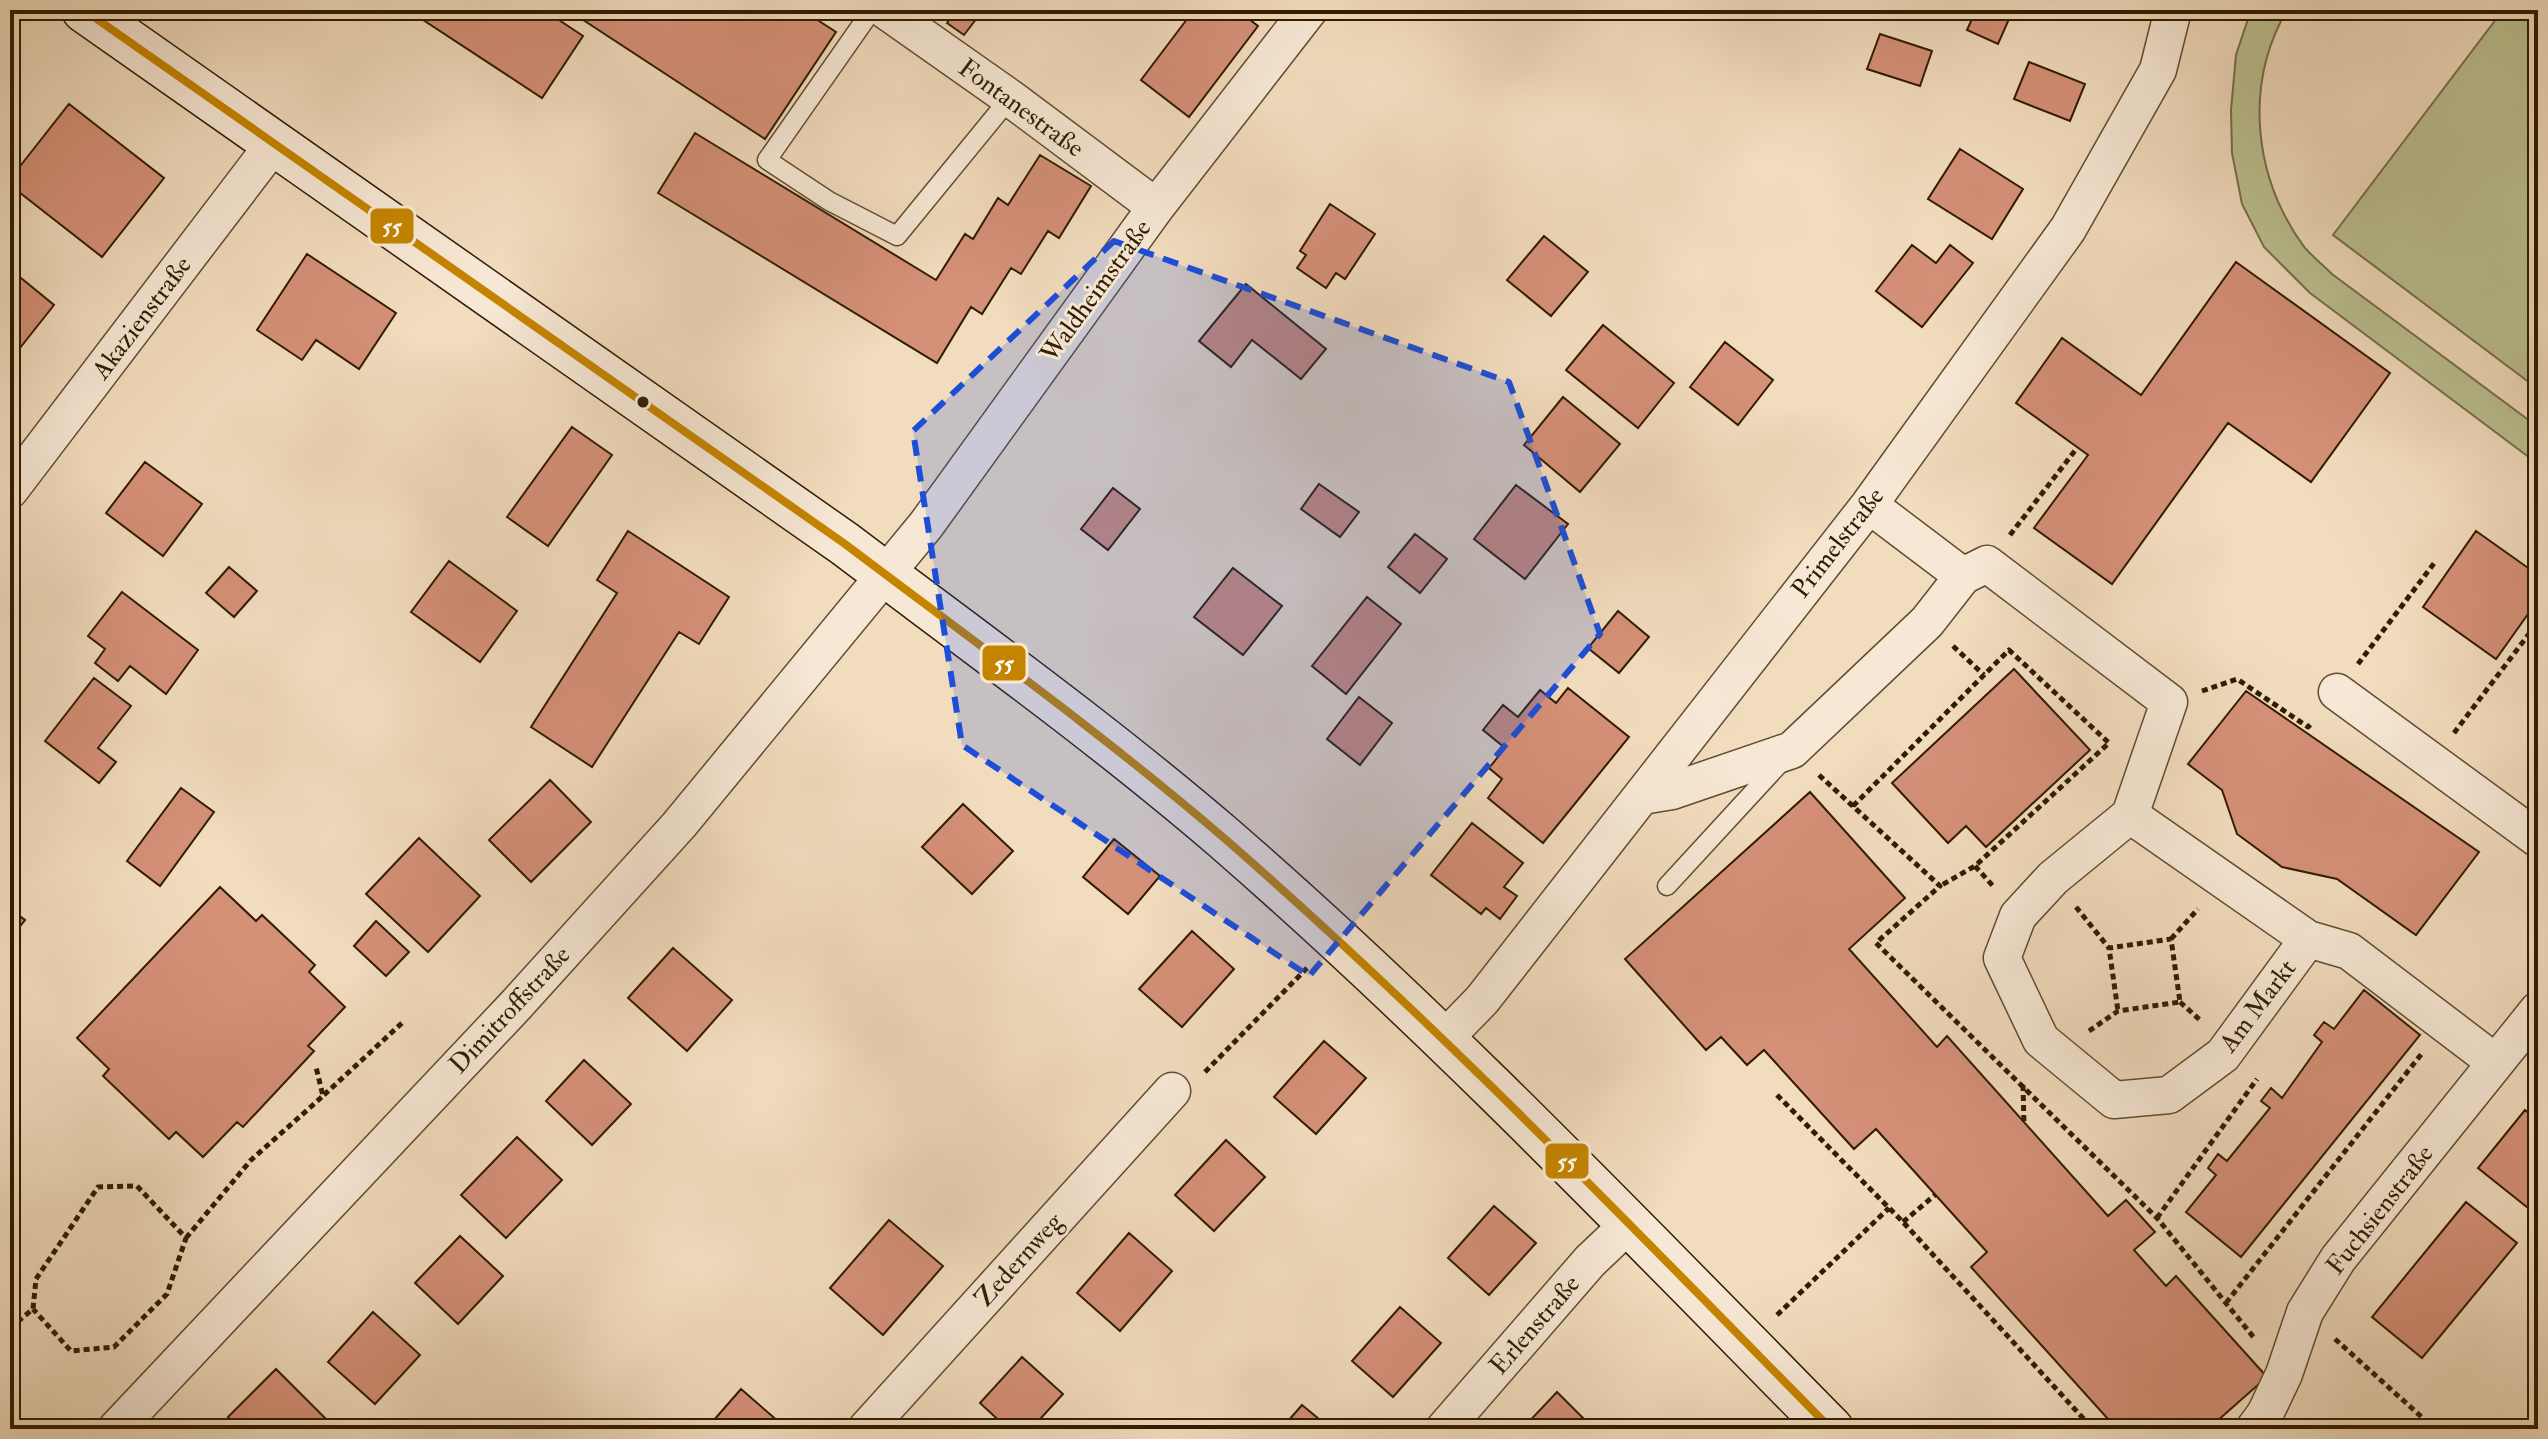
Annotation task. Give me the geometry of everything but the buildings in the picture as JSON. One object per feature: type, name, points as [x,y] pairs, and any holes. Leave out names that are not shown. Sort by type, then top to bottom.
[{"type":"main road","points":[[84,10],[937,611],[1131,762],[1223,838],[1444,1039],[1831,1429]]},
{"type":"street","name":"Fontanestraße","points":[[885,10],[1156,207]]},
{"type":"street","name":"Waldheimstraße","points":[[886,575],[1003,420],[1156,207],[1309,10]]},
{"type":"street","name":"Primelstraße","points":[[1444,1039],[1482,1000],[1869,505],[2068,229],[2158,70],[2173,10]]},
{"type":"street","name":"Akazienstraße","points":[[10,490],[273,145]]},
{"type":"street","points":[[1869,505],[1975,570],[2169,702],[2130,815]]},
{"type":"street","points":[[1642,796],[1672,791],[1792,750],[1927,622],[1975,570]]},
{"type":"street","name":"Dimitroffstraße","points":[[116,1429],[516,1005],[679,825],[886,575]]},
{"type":"street","points":[[2337,692],[2538,839]]},
{"type":"street","name":"Am Markt","points":[[2308,939],[2223,1055],[2169,1095],[2114,1100],[2041,1040],[2002,958],[2018,916],[2053,878],[2130,815],[2308,939],[2349,951],[2495,1062]]},
{"type":"street","name":"Fuchsienstraße","points":[[2254,1429],[2265,1414],[2284,1374],[2305,1312],[2338,1259],[2538,1010]]},
{"type":"street","name":"Zedernweg","points":[[866,1429],[1172,1091]]},
{"type":"street","name":"Erlenstraße","points":[[1444,1429],[1590,1261],[1629,1224]]},
{"type":"lane","points":[[872,10],[767,160],[829,201],[897,236],[1010,98]]},
{"type":"lane","points":[[1667,886],[1792,750]]},
{"type":"path","points":[[1975,570],[2077,448]]},
{"type":"path","points":[[2169,702],[2237,679],[2308,727],[2435,562]]},
{"type":"path","points":[[2432,763],[2538,622]]},
{"type":"path","points":[[1853,806],[2009,650],[2109,743],[1975,866],[1940,886]]},
{"type":"path","points":[[2053,878],[2109,948],[2118,1011],[2180,1002],[2171,939],[2109,948]]},
{"type":"path","points":[[1172,1091],[1198,1080],[1302,973]]},
{"type":"path","points":[[33,1309],[71,1351],[114,1347],[167,1294],[186,1238],[251,1160],[402,1023]]},
{"type":"path","points":[[2226,1303],[2445,1024]]},
{"type":"path","points":[[316,1067],[323,1096]]},
{"type":"path","points":[[2157,1218],[2263,1070]]},
{"type":"path","points":[[1777,1095],[1903,1222],[2093,1429]]},
{"type":"path","points":[[10,1328],[33,1309],[36,1279],[98,1187],[137,1186],[186,1238]]},
{"type":"path","points":[[1903,1222],[1935,1195]]},
{"type":"path","points":[[1746,1343],[1889,1208]]},
{"type":"path","points":[[2305,1312],[2435,1429]]},
{"type":"highlighted area","points":[[1114,241],[1509,382],[1600,634],[1309,976],[962,745],[913,431]]},
{"type":"green space","points":[[2251,10],[2287,10],[2273,39],[2264,70],[2260,132],[2274,192],[2305,248],[2332,274],[2538,427],[2538,464],[2310,293],[2264,247],[2242,204],[2232,153],[2231,110],[2236,55]]},
{"type":"green space","points":[[2503,10],[2538,10],[2538,389],[2333,235]]},
{"type":"transit line","name":"55","points":[[84,10],[845,544],[1037,688],[1178,799],[1303,909],[1458,1054],[1831,1429]]}]
